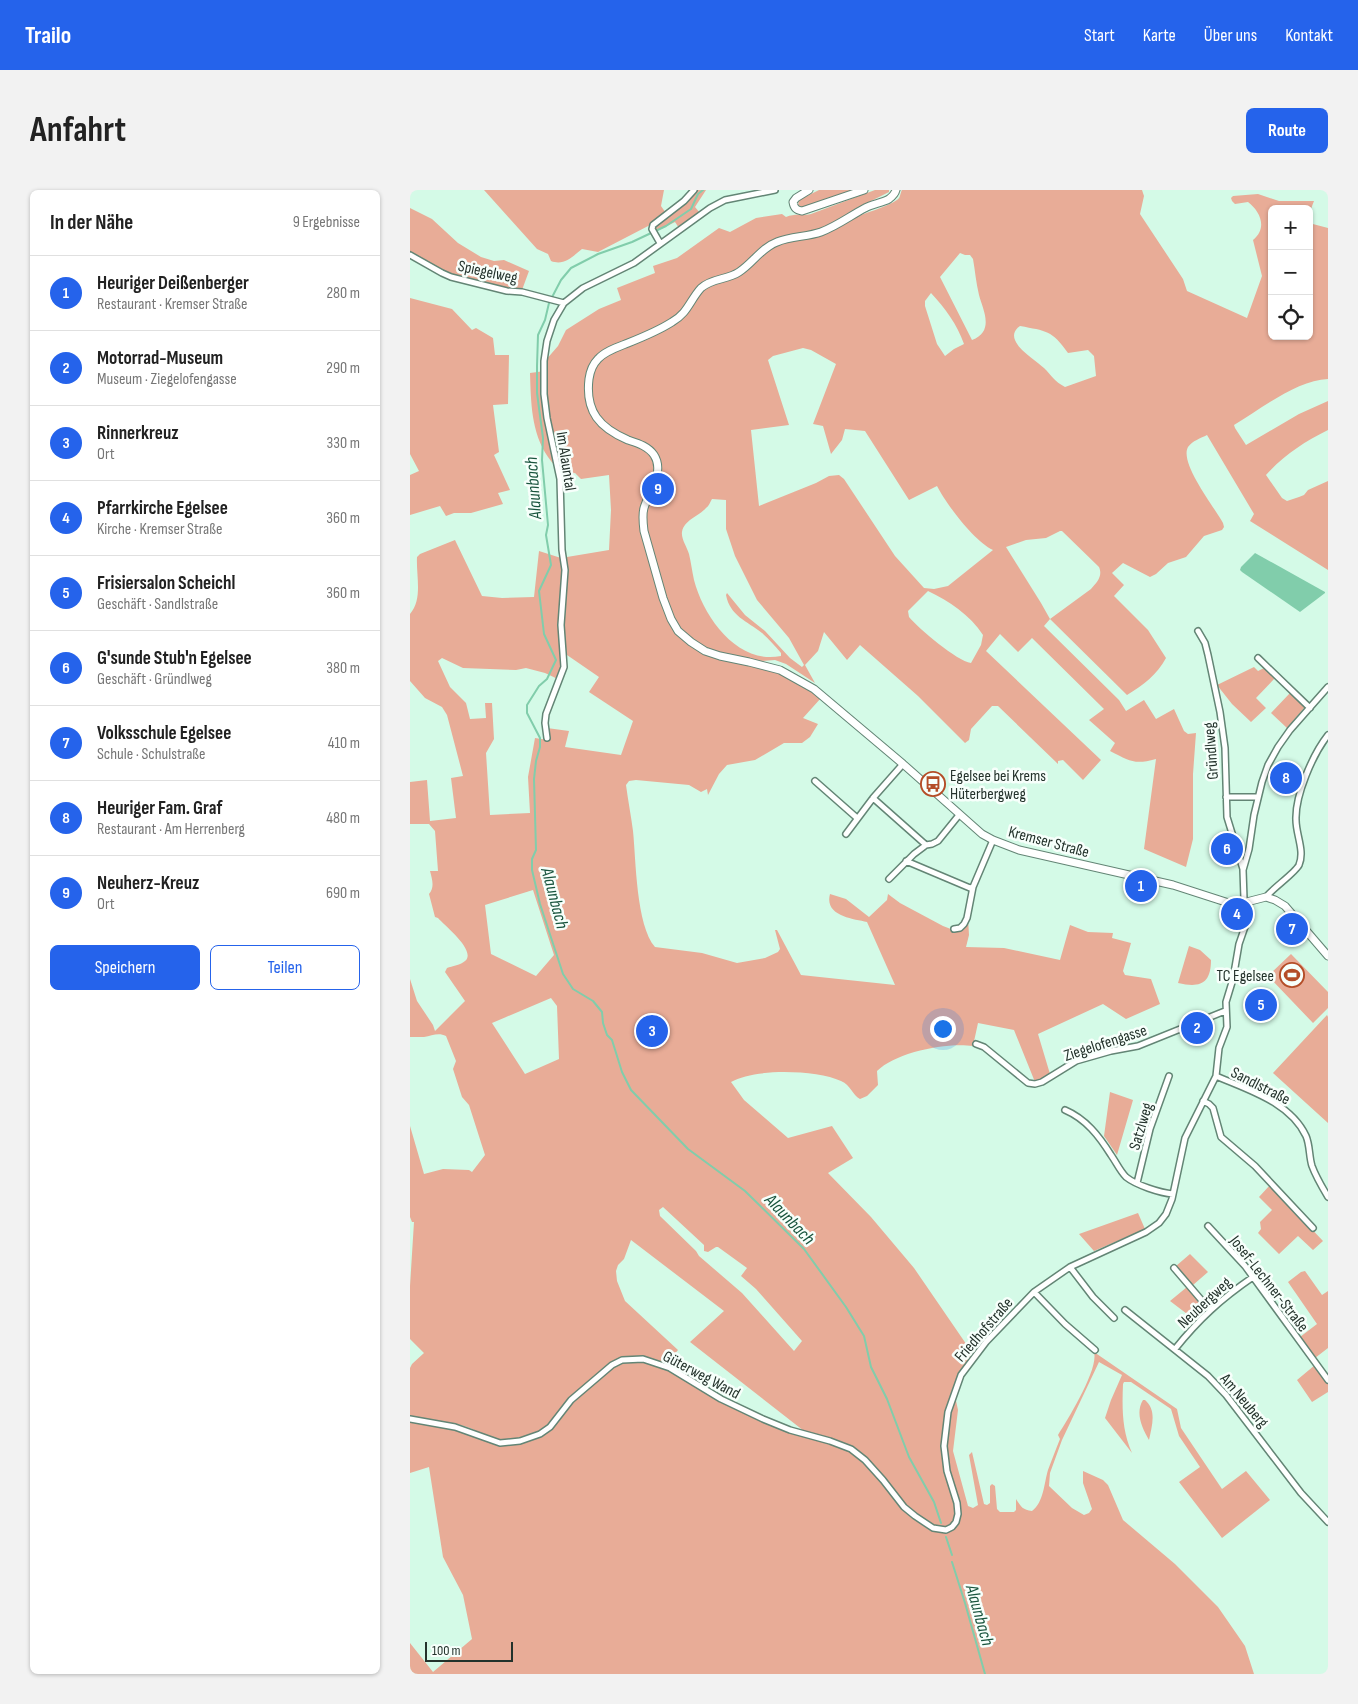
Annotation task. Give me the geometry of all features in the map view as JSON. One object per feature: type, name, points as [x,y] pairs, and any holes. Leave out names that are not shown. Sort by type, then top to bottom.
[{"type":"street","points":[[660,243],[652,229],[653,225],[684,201],[694,190]]},
{"type":"street","name":"Im Alauntal","points":[[546,738],[546,714],[564,667],[561,625],[565,570],[562,550],[560,478],[547,418],[544,394],[547,341],[554,320],[564,304],[583,288],[634,263],[710,208],[725,200],[775,190]]},
{"type":"street","points":[[809,190],[793,202],[797,210],[802,211],[864,190]]},
{"type":"street","name":"Kremser Straße","points":[[896,190],[889,199],[867,207],[821,232],[776,242],[758,254],[739,272],[707,284],[700,290],[683,315],[675,321],[657,331],[608,352],[598,358],[592,367],[588,393],[591,406],[600,423],[616,435],[643,446],[652,452],[657,460],[656,478],[644,509],[643,520],[644,530],[670,619],[678,631],[705,651],[780,670],[807,684],[833,704],[982,834],[992,840],[1034,854],[1172,885],[1229,904],[1245,903]]},
{"type":"street","name":"Spiegelweg","points":[[410,255],[451,276],[507,292],[522,292],[564,304]]},
{"type":"street","name":"Gründlweg","points":[[1198,631],[1205,643],[1208,655],[1224,736],[1227,817],[1243,870]]},
{"type":"street","points":[[1258,658],[1310,708]]},
{"type":"street","points":[[1243,870],[1249,849],[1258,797],[1268,765],[1290,730],[1328,687]]},
{"type":"street","points":[[1245,903],[1266,897],[1287,876],[1296,870],[1299,865],[1301,850],[1296,809],[1317,751],[1328,735]]},
{"type":"street","points":[[846,834],[873,798],[903,764]]},
{"type":"street","points":[[815,781],[857,818]]},
{"type":"street","points":[[1226,797],[1258,797]]},
{"type":"street","points":[[873,798],[926,845]]},
{"type":"street","points":[[889,879],[906,861],[926,845],[938,841],[960,815]]},
{"type":"street","points":[[954,929],[960,928],[964,924],[973,887],[992,840]]},
{"type":"street","points":[[906,861],[970,888],[973,887]]},
{"type":"street","name":"Sandlstraße","points":[[1243,870],[1243,890],[1248,918],[1239,944],[1226,1011],[1227,1027],[1219,1048],[1216,1076],[1275,1103],[1293,1116],[1307,1138],[1312,1165],[1318,1180],[1328,1196]]},
{"type":"street","points":[[1266,897],[1285,906],[1328,956]]},
{"type":"street","name":"Ziegelofengasse","points":[[976,1044],[984,1047],[1028,1083],[1035,1084],[1042,1082],[1076,1061],[1138,1046],[1226,1011]]},
{"type":"street","name":"Satzlweg","points":[[1137,1183],[1150,1129],[1168,1076]]},
{"type":"street","name":"Friedhofstraße","points":[[830,1441],[842,1445],[859,1455],[883,1480],[904,1507],[927,1525],[939,1530],[946,1530],[952,1527],[956,1522],[958,1514],[957,1503],[947,1471],[944,1446],[948,1412],[961,1375],[1008,1318],[1034,1292],[1070,1266],[1146,1232],[1159,1223],[1166,1214],[1173,1194],[1185,1138],[1216,1076]]},
{"type":"street","points":[[1203,1101],[1213,1108],[1220,1137],[1255,1166],[1313,1228]]},
{"type":"street","name":"Satzlweg","points":[[1065,1110],[1076,1114],[1086,1122],[1128,1178],[1164,1194],[1173,1194]]},
{"type":"street","name":"Josef-Lechner-Straße","points":[[1208,1226],[1245,1266],[1328,1380]]},
{"type":"street","points":[[1070,1266],[1093,1297],[1114,1318]]},
{"type":"street","points":[[1174,1268],[1210,1310]]},
{"type":"street","name":"Neubergweg","points":[[1175,1349],[1196,1323],[1228,1294],[1252,1276]]},
{"type":"street","points":[[1034,1292],[1065,1324],[1095,1350]]},
{"type":"street","name":"Am Neuberg","points":[[1125,1310],[1208,1376],[1231,1400],[1301,1493],[1328,1522]]},
{"type":"street","name":"Güterweg Wand","points":[[410,1419],[455,1427],[500,1443],[520,1441],[540,1434],[550,1427],[574,1396],[612,1365],[622,1360],[643,1359],[670,1368],[721,1399],[763,1419],[790,1430],[830,1441]]},
{"type":"shaded area","points":[[484,190],[664,190],[661,206],[668,216],[696,190],[706,190],[695,207],[700,213],[679,228],[675,222],[657,231],[652,224],[598,252],[582,249],[564,262],[556,262],[551,261],[548,254],[537,249]]},
{"type":"shaded area","points":[[819,190],[855,190],[802,207],[798,205],[799,200]]},
{"type":"shaded area","points":[[875,190],[889,190],[889,192],[853,210],[859,216],[897,200],[902,190],[1142,190],[1144,196],[1140,214],[1183,279],[1187,291],[1247,318],[1262,276],[1253,240],[1260,230],[1261,220],[1256,210],[1248,202],[1235,204],[1231,198],[1233,196],[1258,194],[1279,201],[1314,201],[1312,205],[1268,205],[1268,340],[1313,340],[1313,224],[1328,228],[1328,379],[1304,384],[1234,425],[1246,445],[1299,414],[1328,401],[1328,430],[1295,450],[1266,475],[1282,498],[1287,501],[1304,495],[1308,490],[1328,481],[1328,570],[1250,521],[1254,514],[1207,435],[1190,445],[1187,454],[1193,474],[1223,523],[1224,527],[1222,530],[1204,536],[1186,557],[1168,563],[1150,577],[1123,563],[1112,573],[1124,585],[1114,596],[1148,630],[1166,658],[1154,675],[1127,695],[1050,619],[1044,626],[1119,700],[1126,711],[1144,700],[1156,719],[1174,709],[1184,731],[1188,734],[1196,733],[1193,774],[1193,839],[1186,867],[1144,849],[1156,759],[1137,762],[1110,751],[1115,743],[1089,720],[1104,709],[1032,638],[1018,652],[1000,634],[986,651],[1101,760],[1083,780],[1063,760],[1058,761],[1058,764],[998,706],[992,706],[971,729],[969,740],[965,743],[918,696],[860,645],[847,660],[824,632],[818,651],[805,665],[815,683],[786,664],[775,660],[761,661],[721,653],[686,642],[748,664],[779,672],[810,690],[821,698],[803,718],[818,724],[810,737],[802,743],[784,743],[755,760],[727,765],[719,774],[708,795],[707,789],[701,792],[689,785],[636,780],[629,781],[626,785],[633,831],[640,908],[649,937],[655,947],[702,953],[737,963],[765,958],[778,952],[780,949],[775,930],[777,930],[801,975],[895,985],[867,922],[848,918],[835,912],[829,901],[830,894],[846,899],[869,917],[887,900],[888,894],[900,903],[956,931],[968,918],[969,935],[966,947],[1004,948],[1060,960],[1070,925],[1088,932],[1113,933],[1112,938],[1131,943],[1123,971],[1125,975],[1151,979],[1160,1004],[1126,1019],[1103,1004],[1038,1034],[1050,1074],[1035,1082],[1014,1030],[978,1023],[973,1046],[936,1047],[896,1059],[877,1071],[878,1085],[867,1096],[860,1099],[841,1081],[830,1077],[802,1073],[755,1074],[731,1082],[744,1100],[788,1138],[832,1126],[853,1158],[828,1173],[871,1217],[914,1268],[973,1354],[959,1373],[945,1413],[950,1414],[955,1396],[958,1410],[953,1451],[968,1506],[973,1508],[978,1505],[969,1455],[972,1452],[984,1504],[990,1503],[990,1486],[992,1484],[995,1486],[997,1509],[1000,1512],[1014,1512],[1016,1510],[1016,1499],[1026,1510],[1032,1511],[1036,1507],[1041,1498],[1048,1470],[1060,1439],[1058,1435],[1087,1382],[1092,1370],[1094,1352],[1177,1409],[1181,1428],[1222,1489],[1246,1471],[1270,1500],[1222,1538],[1179,1482],[1200,1467],[1179,1436],[1171,1409],[1131,1382],[1124,1382],[1123,1419],[1132,1453],[1105,1418],[1122,1375],[1099,1362],[1062,1440],[1050,1473],[1049,1486],[1072,1508],[1084,1515],[1092,1509],[1083,1483],[1083,1471],[1103,1480],[1108,1485],[1123,1520],[1175,1564],[1218,1607],[1245,1646],[1254,1674],[410,1674],[410,1643],[433,1672],[472,1639],[463,1595],[443,1557],[429,1467],[410,1473],[410,1422],[454,1430],[481,1438],[471,1428],[410,1417],[410,1368],[424,1353],[410,1339],[410,1286],[414,1222],[412,1222],[410,1217],[410,1126],[424,1174],[443,1169],[469,1170],[472,1172],[485,1155],[469,1105],[462,1097],[453,1069],[456,1061],[446,1036],[438,1034],[410,1037],[410,979],[417,1001],[435,1031],[465,1001],[445,972],[447,968],[465,961],[468,957],[464,945],[435,917],[429,894],[432,886],[430,871],[438,871],[435,831],[429,824],[410,824],[410,782],[427,780],[430,821],[456,818],[451,778],[463,776],[447,715],[442,707],[425,698],[410,681],[410,614],[418,594],[417,557],[420,554],[455,540],[482,596],[502,598],[534,597],[539,551],[561,558],[609,550],[611,510],[609,475],[581,479],[575,473],[564,475],[555,466],[542,447],[535,427],[530,373],[545,371],[545,361],[558,346],[566,330],[599,309],[621,300],[617,288],[655,273],[653,266],[677,258],[719,228],[730,232],[756,218],[782,214],[786,217],[811,214]],"holes":[[[960,253],[970,255],[973,259],[978,290],[986,320],[983,331],[972,340],[940,277]],[[931,293],[950,317],[964,344],[945,356],[937,344],[925,301]],[[1020,326],[1048,333],[1068,353],[1088,350],[1094,356],[1096,376],[1065,387],[1022,349],[1014,337],[1015,331]],[[803,348],[811,350],[836,364],[813,424],[823,426],[831,454],[842,440],[845,429],[865,431],[909,500],[937,486],[962,522],[978,539],[993,550],[948,586],[934,589],[924,588],[895,556],[844,479],[839,475],[829,476],[759,506],[751,430],[789,425],[768,360],[773,356]],[[712,499],[726,500],[726,529],[735,556],[757,600],[789,638],[804,665],[802,667],[790,658],[765,631],[745,615],[727,593],[728,602],[735,613],[765,635],[781,653],[781,656],[765,657],[737,646],[725,636],[706,609],[694,580],[682,532],[686,524],[703,511]],[[1062,531],[1099,567],[1100,576],[1091,589],[1050,619],[1006,547],[1026,540],[1046,538]],[[928,591],[944,599],[972,621],[983,635],[981,645],[971,663],[965,661],[938,644],[909,617],[908,611]],[[567,655],[599,677],[589,692],[633,721],[621,755],[565,747],[569,731],[547,728],[548,740],[535,738],[528,777],[530,813],[490,815],[486,753],[494,739],[492,703],[485,703],[486,718],[470,719],[466,703],[450,687],[438,661],[442,658],[463,668],[516,670],[526,668],[545,673],[562,681],[567,667]],[[533,890],[554,955],[536,976],[491,954],[485,905]],[[551,998],[557,1006],[559,1059],[525,1074],[492,1023]],[[663,1207],[704,1245],[704,1251],[708,1252],[718,1247],[747,1268],[741,1276],[756,1289],[802,1341],[794,1351],[742,1293],[699,1256],[660,1216],[659,1210]],[[631,1240],[724,1311],[690,1342],[804,1431],[750,1411],[666,1364],[678,1350],[625,1301],[617,1281],[616,1271],[618,1265],[624,1259]]]},
{"type":"shaded area","points":[[410,208],[432,219],[458,243],[481,257],[494,261],[504,260],[529,271],[522,290],[493,287],[464,279],[436,267],[410,252]]},
{"type":"shaded area","points":[[410,298],[452,309],[472,330],[476,328],[493,338],[495,355],[509,355],[508,404],[493,405],[499,452],[494,455],[510,490],[498,493],[503,504],[471,513],[454,513],[446,516],[440,506],[410,515],[410,475],[419,471],[410,454]]},
{"type":"shaded area","points":[[1255,553],[1325,593],[1300,612],[1240,570]]},
{"type":"shaded area","points":[[1254,667],[1258,671],[1264,668],[1275,678],[1256,698],[1266,708],[1251,722],[1232,704],[1217,685]]},
{"type":"shaded area","points":[[1290,693],[1304,708],[1287,728],[1271,713]]},
{"type":"shaded area","points":[[1189,946],[1200,950],[1211,960],[1209,974],[1206,979],[1203,982],[1192,985],[1178,983]]},
{"type":"shaded area","points":[[1291,954],[1328,992],[1328,1008],[1313,1023],[1268,976]]},
{"type":"shaded area","points":[[1327,1015],[1328,1017],[1328,1123],[1273,1073]]},
{"type":"shaded area","points":[[1110,1092],[1133,1100],[1117,1155],[1104,1136]]},
{"type":"shaded area","points":[[1270,1185],[1323,1241],[1313,1250],[1298,1236],[1279,1254],[1258,1233],[1261,1229],[1260,1222],[1272,1210],[1259,1197]]},
{"type":"shaded area","points":[[1138,1213],[1145,1229],[1094,1251],[1079,1234]]},
{"type":"shaded area","points":[[1190,1254],[1208,1272],[1193,1285],[1176,1266]]},
{"type":"shaded area","points":[[1305,1271],[1322,1295],[1328,1291],[1328,1348],[1315,1358],[1300,1337],[1317,1324],[1288,1282]]},
{"type":"shaded area","points":[[1187,1287],[1204,1308],[1204,1311],[1195,1320],[1170,1301]]},
{"type":"shaded area","points":[[1315,1365],[1328,1384],[1328,1392],[1312,1402],[1297,1380]]},
{"type":"shaded area","points":[[1143,1400],[1149,1404],[1152,1413],[1149,1440],[1142,1425],[1140,1415]]},
{"type":"waterway","name":"Alaunbach","points":[[703,190],[698,194],[691,209],[666,226],[632,242],[598,254],[571,268],[561,280],[549,303],[545,320],[538,335],[537,393],[543,438],[542,460],[548,525],[546,535],[551,565],[539,591],[544,634],[556,660],[547,679],[539,686],[527,705],[527,713],[540,738],[534,779],[536,850],[532,859],[532,870],[540,904],[563,974],[573,989],[593,1001],[602,1012],[607,1035],[612,1040],[622,1072],[631,1090],[688,1149],[745,1191],[804,1249],[846,1307],[864,1336],[871,1367],[887,1399],[909,1457],[934,1502],[941,1523]]},
{"type":"waterway","name":"Alaunbach","points":[[946,1537],[952,1555]]},
{"type":"waterway","name":"Alaunbach","points":[[952,1562],[985,1674]]},
{"type":"place","name":"Neuherz-Kreuz","points":[[658,489]]},
{"type":"place","name":"Heuriger Fam. Graf","points":[[1286,778]]},
{"type":"place","name":"Egelsee bei Krems Hüterbergweg","points":[[933,784]]},
{"type":"place","name":"G'sunde Stub'n Egelsee","points":[[1227,849]]},
{"type":"place","name":"Heuriger Deißenberger","points":[[1141,886]]},
{"type":"place","name":"Pfarrkirche Egelsee","points":[[1237,914]]},
{"type":"place","name":"Volksschule Egelsee","points":[[1292,929]]},
{"type":"place","name":"TC Egelsee","points":[[1292,975]]},
{"type":"place","name":"Frisiersalon Scheichl","points":[[1261,1005]]},
{"type":"place","name":"Motorrad-Museum","points":[[1197,1028]]},
{"type":"place","name":"Rinnerkreuz","points":[[652,1031]]}]
